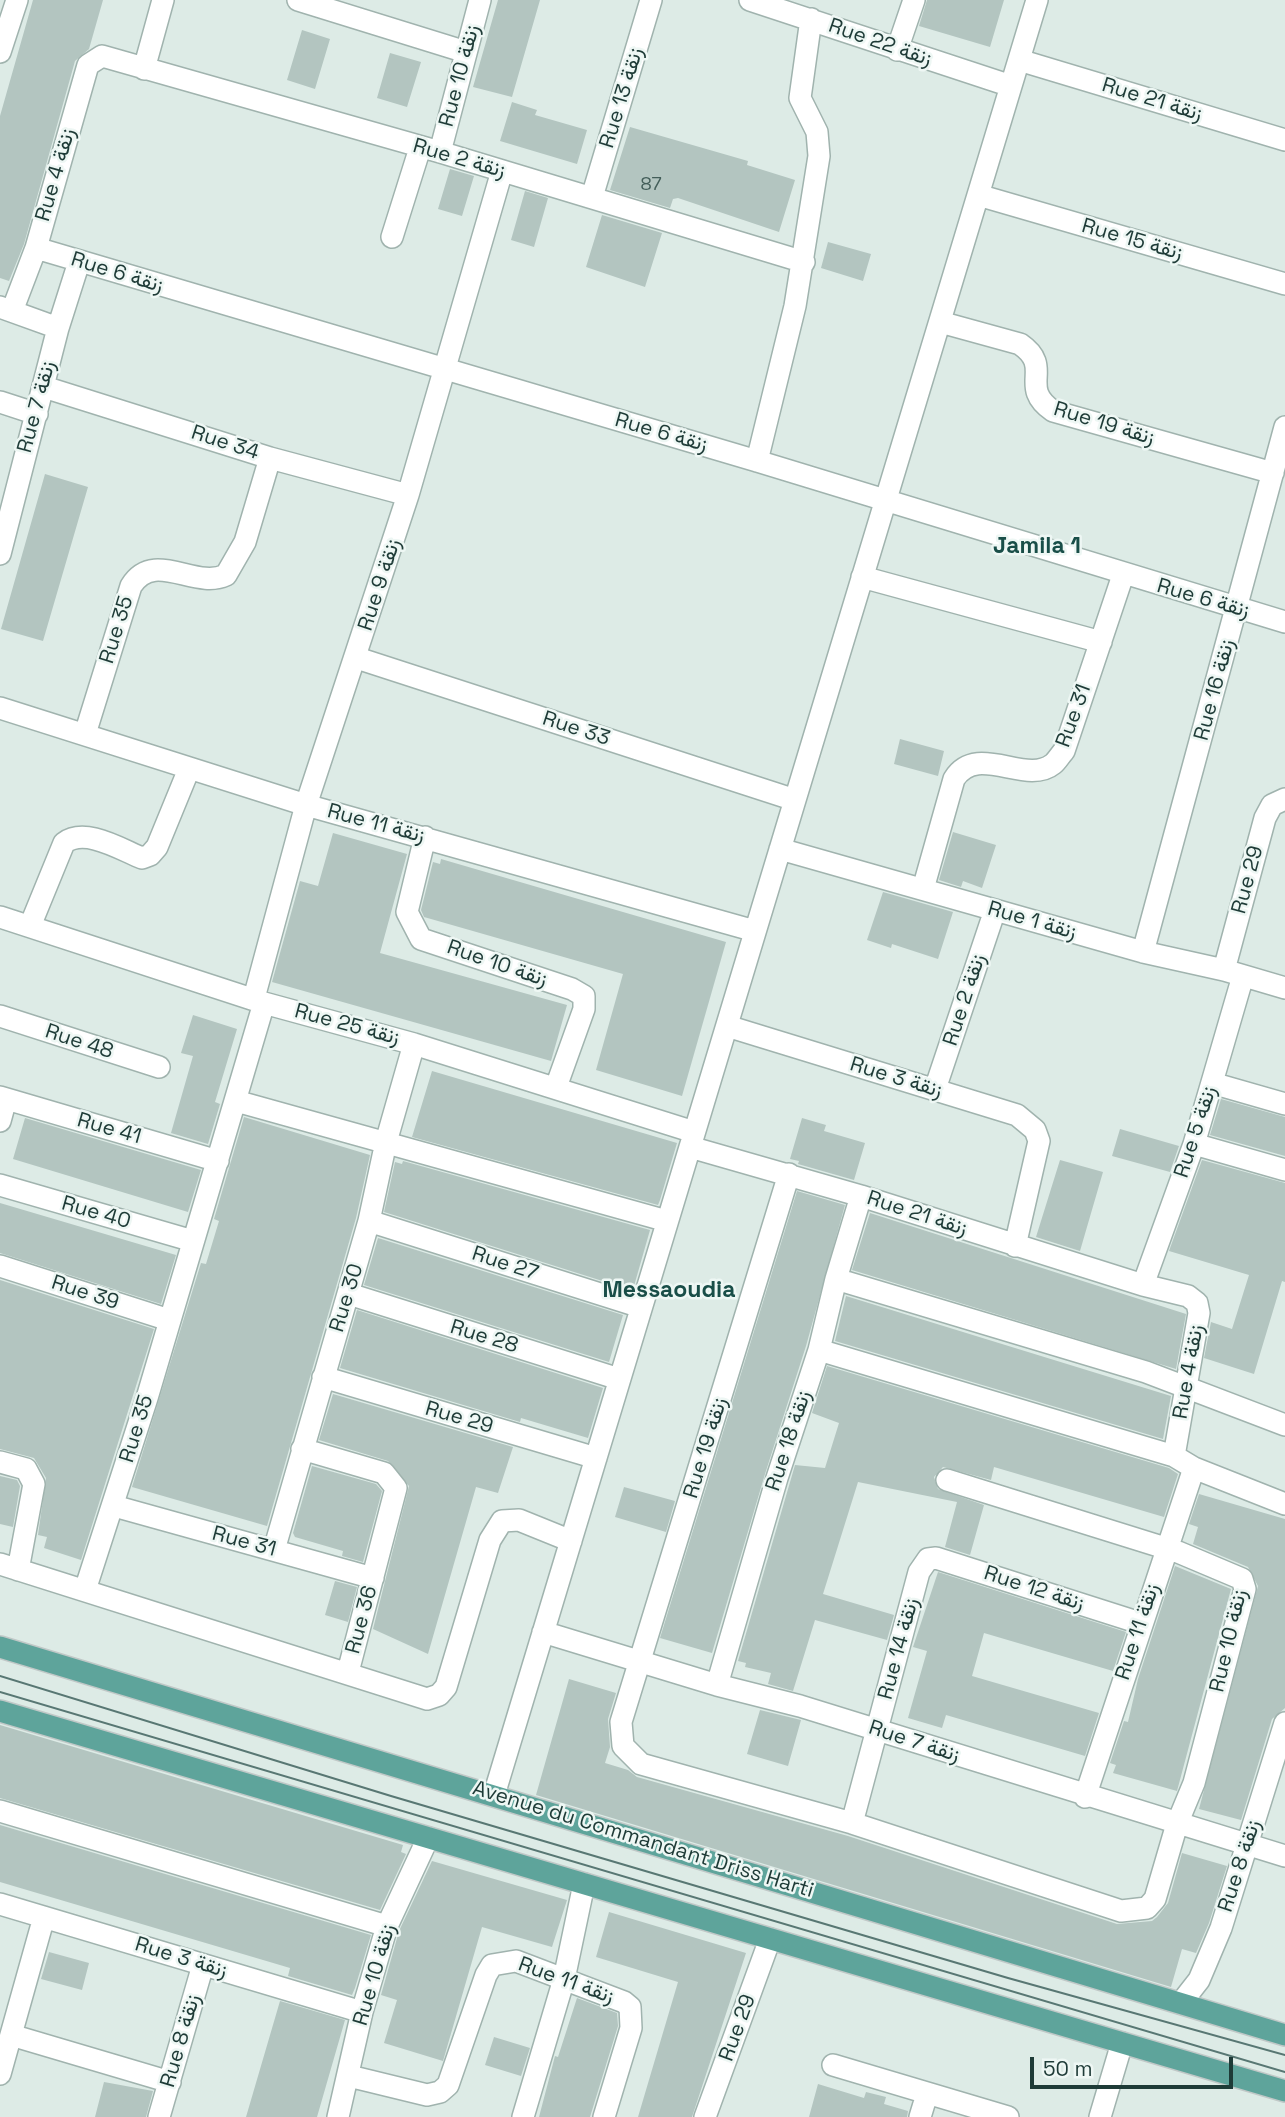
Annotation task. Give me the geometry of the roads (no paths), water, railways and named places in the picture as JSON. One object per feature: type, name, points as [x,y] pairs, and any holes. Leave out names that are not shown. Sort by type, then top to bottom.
[{"type":"main road","name":"Avenue du Commandant Driss Harti","points":[[0,1647],[1285,2035]]},
{"type":"main road","points":[[0,1711],[1285,2091]]},
{"type":"street","points":[[0,52],[17,0]]},
{"type":"street","points":[[144,69],[163,0]]},
{"type":"street","points":[[298,0],[466,52]]},
{"type":"street","name":"Rue 10 زنقة","points":[[430,150],[466,52],[480,0]]},
{"type":"street","name":"Rue 13 زنقة","points":[[592,197],[651,0]]},
{"type":"street","name":"Rue 22 زنقة","points":[[750,0],[1011,86]]},
{"type":"street","points":[[897,50],[914,0]]},
{"type":"street","points":[[494,1795],[1037,0]]},
{"type":"street","points":[[757,461],[804,262],[819,156],[817,132],[800,98],[811,19]]},
{"type":"street","name":"Rue 4 زنقة","points":[[6,309],[36,248],[88,65],[97,57],[113,59]]},
{"type":"street","name":"Rue 2 زنقة","points":[[113,59],[592,197],[804,262]]},
{"type":"street","name":"Rue 21 زنقة","points":[[1019,60],[1285,140]]},
{"type":"street","points":[[392,237],[430,150]]},
{"type":"street","name":"Rue 9 زنقة","points":[[259,1000],[306,805],[357,658],[408,495],[502,171]]},
{"type":"street","name":"Rue 15 زنقة","points":[[978,195],[1285,284]]},
{"type":"street","name":"Rue 6 زنقة","points":[[36,248],[757,461],[1123,575],[1285,622]]},
{"type":"street","name":"Rue 7 زنقة","points":[[0,554],[5,504],[37,414],[58,328],[79,262]]},
{"type":"street","points":[[6,309],[58,328]]},
{"type":"street","name":"Rue 19 زنقة","points":[[940,322],[1020,344],[1037,362],[1035,389],[1040,402],[1053,411],[1273,473]]},
{"type":"street","name":"Rue 34","points":[[44,387],[270,458],[408,495]]},
{"type":"street","points":[[0,402],[37,414]]},
{"type":"street","name":"Rue 16 زنقة","points":[[1143,952],[1285,427]]},
{"type":"street","name":"Rue 35","points":[[85,734],[136,577],[153,569],[213,579],[226,575],[245,542],[270,458]]},
{"type":"street","name":"Rue 31","points":[[923,889],[954,779],[960,769],[975,763],[1040,770],[1052,765],[1064,751],[1123,575]]},
{"type":"street","points":[[862,577],[1101,642]]},
{"type":"street","name":"Rue 33","points":[[357,658],[795,800]]},
{"type":"street","name":"Rue 11 زنقة","points":[[0,708],[306,805],[755,931]]},
{"type":"street","points":[[30,926],[64,843],[71,838],[85,836],[142,858],[150,855],[157,847],[190,769]]},
{"type":"street","name":"Rue 29","points":[[1233,973],[1265,818],[1272,805],[1285,799]]},
{"type":"street","name":"Rue 10 زنقة","points":[[425,837],[407,912],[421,939],[572,989],[583,996],[584,1009],[556,1087]]},
{"type":"street","name":"Rue 1 زنقة","points":[[780,849],[1143,952],[1285,988]]},
{"type":"street","name":"Rue 2 زنقة","points":[[935,1089],[995,910]]},
{"type":"street","name":"Rue 25 زنقة","points":[[0,917],[259,1000],[556,1087],[692,1140]]},
{"type":"street","name":"Rue 5 زنقة","points":[[1143,1285],[1194,1144],[1212,1083],[1233,973]]},
{"type":"street","name":"Rue 35","points":[[85,1590],[114,1506],[236,1101],[259,1000]]},
{"type":"street","name":"Rue 48","points":[[0,1016],[159,1067]]},
{"type":"street","name":"Rue 3 زنقة","points":[[727,1026],[935,1089],[1017,1115],[1027,1121],[1039,1141],[1038,1157],[1015,1245]]},
{"type":"street","name":"Rue 30","points":[[274,1550],[349,1294],[369,1221],[386,1142],[414,1044]]},
{"type":"street","points":[[1212,1083],[1285,1104]]},
{"type":"street","points":[[0,1121],[3,1098]]},
{"type":"street","name":"Rue 41","points":[[3,1098],[218,1161]]},
{"type":"street","points":[[236,1101],[667,1221]]},
{"type":"street","name":"Rue 21 زنقة","points":[[692,1140],[789,1174],[1143,1285]]},
{"type":"street","points":[[1194,1144],[1285,1170]]},
{"type":"street","name":"Rue 19 زنقة","points":[[789,1174],[642,1662],[621,1721],[623,1746],[640,1764],[852,1823]]},
{"type":"street","name":"Rue 40","points":[[0,1185],[193,1241]]},
{"type":"street","name":"Rue 18 زنقة","points":[[717,1685],[777,1478],[818,1350],[835,1279],[861,1196]]},
{"type":"street","name":"Rue 27","points":[[369,1221],[641,1307]]},
{"type":"street","name":"Rue 39","points":[[0,1265],[169,1320]]},
{"type":"street","points":[[835,1279],[1146,1372],[1186,1390],[1285,1424]]},
{"type":"street","name":"Rue 4 زنقة","points":[[1143,1285],[1188,1296],[1197,1303],[1199,1313],[1174,1456]]},
{"type":"street","name":"Rue 28","points":[[349,1294],[620,1379]]},
{"type":"street","points":[[818,1350],[1174,1456],[1194,1468],[1285,1504]]},
{"type":"street","name":"Rue 29","points":[[323,1377],[596,1458]]},
{"type":"street","name":"Rue 36","points":[[302,1449],[384,1473],[396,1488],[348,1672],[427,1699],[439,1695],[446,1687],[490,1540],[502,1521],[519,1520],[571,1541]]},
{"type":"street","points":[[0,1462],[26,1469],[34,1484],[9,1567],[238,1641],[348,1672]]},
{"type":"street","name":"Rue 11 زنقة","points":[[1084,1797],[1194,1468]]},
{"type":"street","name":"Rue 10 زنقة","points":[[852,1823],[1121,1911],[1147,1908],[1155,1899],[1177,1824],[1194,1783],[1245,1589],[1242,1579],[1236,1574],[1165,1549],[947,1480]]},
{"type":"street","name":"Rue 31","points":[[114,1506],[373,1578]]},
{"type":"street","name":"Rue 12 زنقة","points":[[928,1559],[936,1558],[1140,1623]]},
{"type":"street","name":"Rue 14 زنقة","points":[[852,1823],[919,1572],[928,1559]]},
{"type":"street","name":"Rue 7 زنقة","points":[[543,1632],[877,1730],[1084,1797],[1285,1856]]},
{"type":"street","name":"Rue 8 زنقة","points":[[1181,2003],[1199,1980],[1207,1964],[1285,1723]]},
{"type":"street","points":[[0,1811],[387,1926]]},
{"type":"street","name":"Rue 10 زنقة","points":[[338,2117],[362,2012],[387,1926],[428,1838]]},
{"type":"street","points":[[523,2117],[564,1979],[584,1884]]},
{"type":"street","name":"Rue 3 زنقة","points":[[0,1904],[362,2012]]},
{"type":"street","points":[[0,2074],[44,1917]]},
{"type":"street","name":"Rue 29","points":[[705,2117],[771,1939]]},
{"type":"street","name":"Rue 11 زنقة","points":[[349,2076],[427,2095],[440,2092],[448,2085],[492,1965],[516,1961],[624,2002],[633,2014],[604,2117]]},
{"type":"street","name":"Rue 8 زنقة","points":[[159,2117],[203,1965]]},
{"type":"street","points":[[11,2035],[170,2082]]},
{"type":"street","points":[[1100,2117],[1122,2043]]},
{"type":"street","points":[[833,2065],[1008,2117]]},
{"type":"street","points":[[920,2117],[927,2094]]},
{"type":"tram line","points":[[0,1676],[391,1796],[1008,1978],[1285,2055]]},
{"type":"tram line","points":[[0,1692],[1285,2072]]},
{"type":"district","name":"Jamila 1","points":[[1037,547]]},
{"type":"district","name":"Messaoudia","points":[[669,1291]]}]
